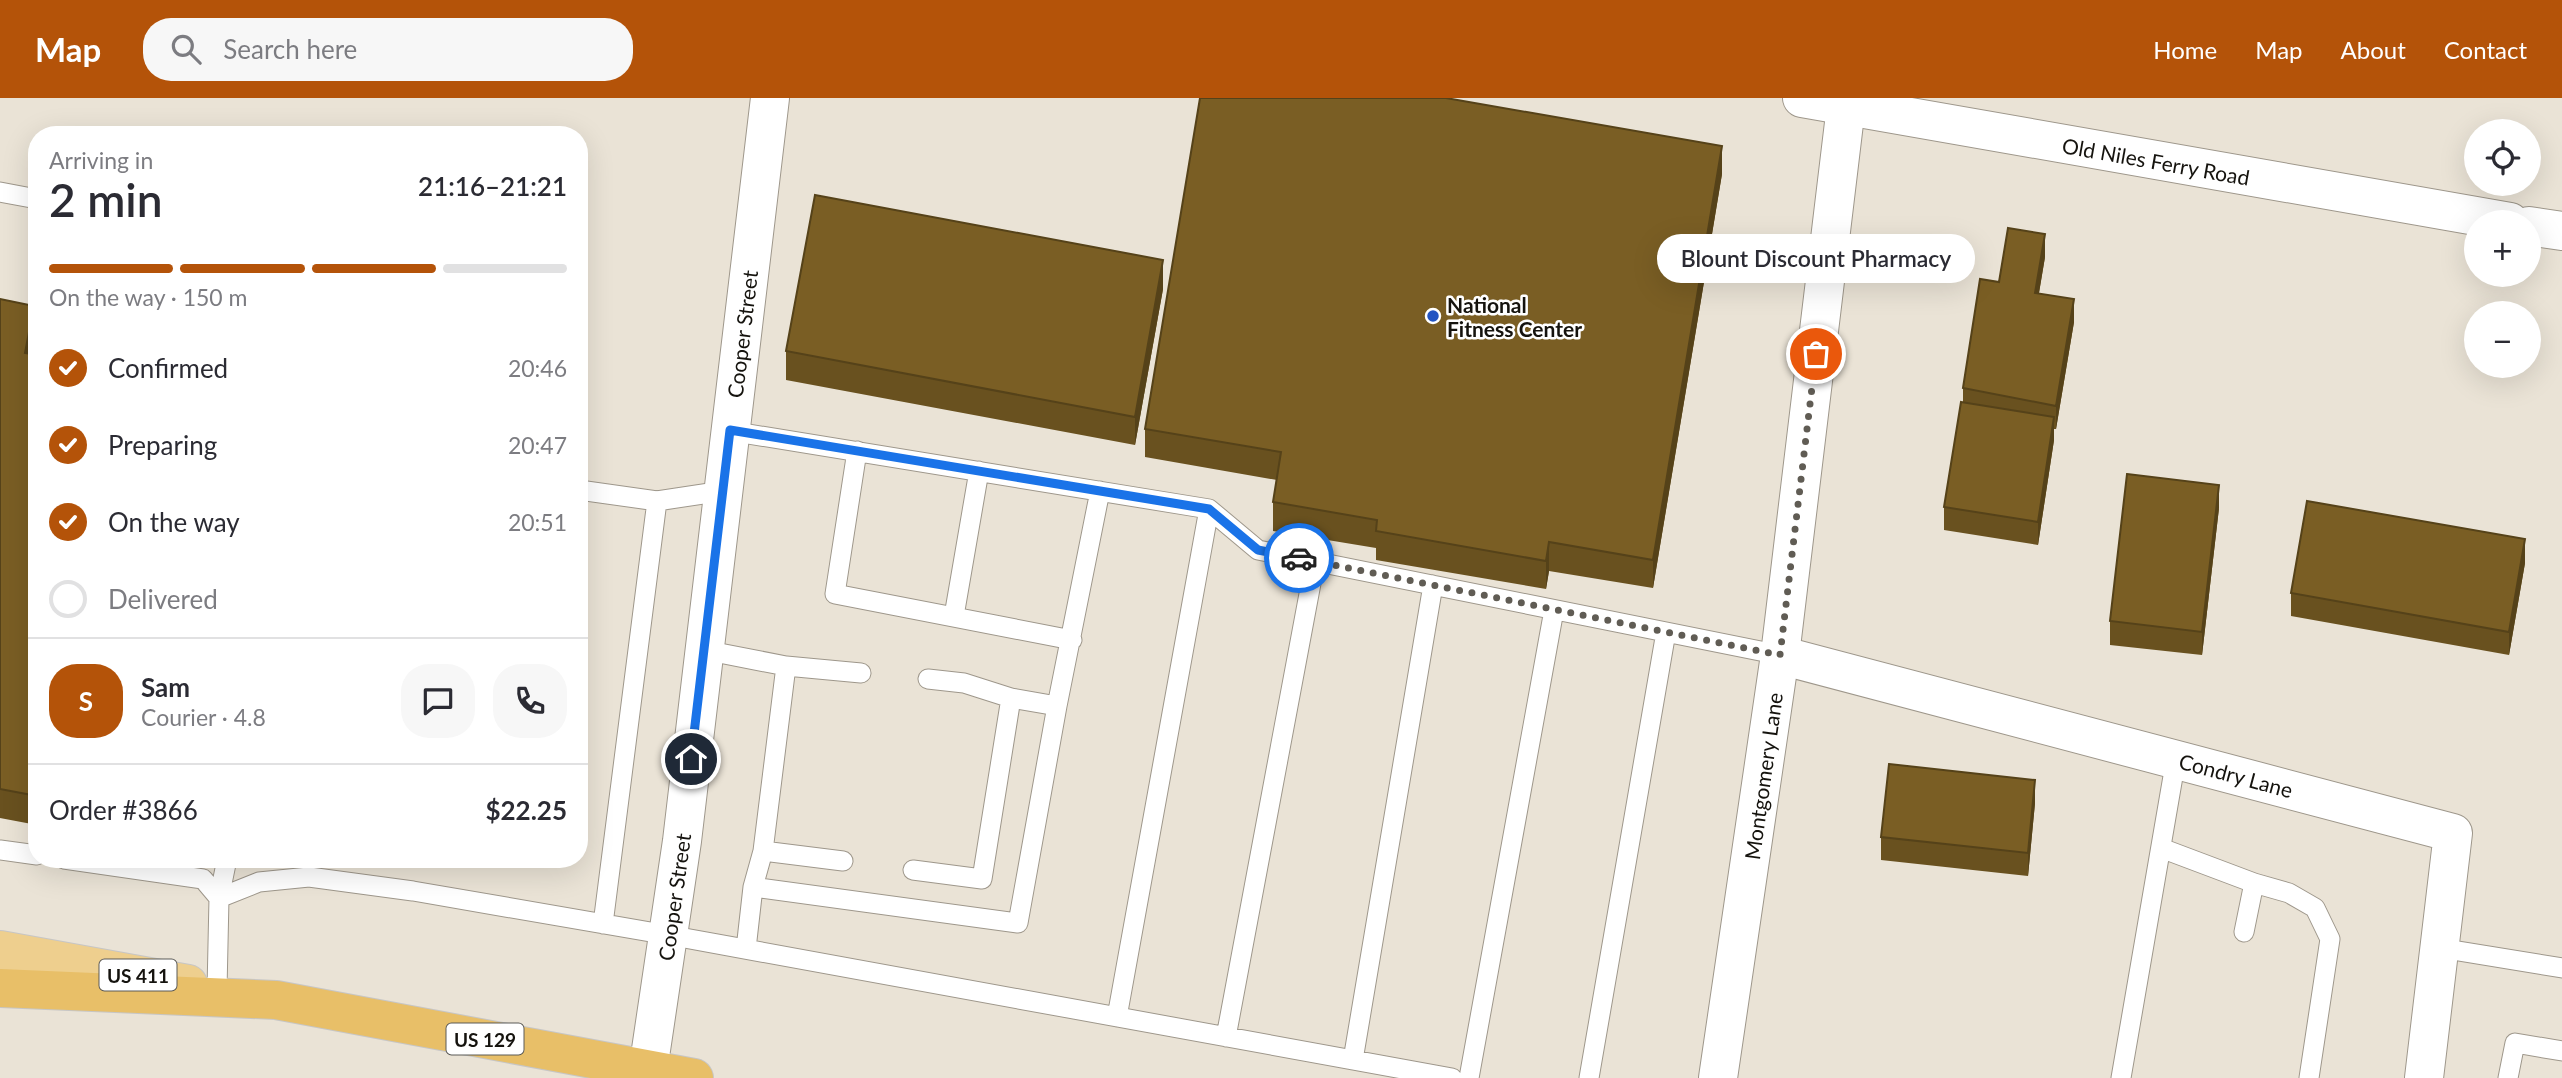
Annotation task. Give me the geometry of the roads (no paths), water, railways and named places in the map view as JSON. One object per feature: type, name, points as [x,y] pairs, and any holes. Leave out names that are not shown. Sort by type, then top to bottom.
[{"type":"highway","name":"US 129","points":[[0,988],[276,1000],[648,1074],[694,1078]]},
{"type":"main road","name":"US 411","points":[[0,950],[276,1000]]},
{"type":"street","name":"Cooper Street","points":[[648,1074],[704,650],[769,98]]},
{"type":"street","name":"Old Niles Ferry Road","points":[[1802,98],[1847,102],[2464,214]]},
{"type":"street","name":"Montgomery Lane","points":[[1718,1078],[1780,655],[1847,102]]},
{"type":"street","points":[[2541,228],[2562,231]]},
{"type":"street","name":"Condry Lane","points":[[1780,655],[2453,833],[2424,1078]]},
{"type":"lane","points":[[0,192],[28,197]]},
{"type":"lane","points":[[730,430],[1209,509],[1258,550],[1780,655]]},
{"type":"lane","points":[[857,451],[835,594],[1072,640]]},
{"type":"lane","points":[[954,616],[979,471]]},
{"type":"lane","points":[[588,490],[657,501],[723,491]]},
{"type":"lane","points":[[752,887],[1018,923],[1057,706],[1100,491]]},
{"type":"lane","points":[[603,924],[657,501]]},
{"type":"lane","points":[[1117,1017],[1209,509]]},
{"type":"lane","points":[[1226,1037],[1315,562]]},
{"type":"lane","points":[[1353,1060],[1433,585]]},
{"type":"lane","points":[[1469,1078],[1554,610]]},
{"type":"lane","points":[[1589,1078],[1666,632]]},
{"type":"lane","points":[[704,650],[786,666],[861,673]]},
{"type":"lane","points":[[746,949],[752,887],[762,851],[786,666]]},
{"type":"lane","points":[[928,679],[964,683],[1011,698],[1057,706]]},
{"type":"lane","points":[[913,870],[982,879],[1011,698]]},
{"type":"lane","points":[[2121,1078],[2176,760]]},
{"type":"lane","points":[[2161,848],[2254,883],[2289,893],[2315,908],[2330,939],[2309,1078]]},
{"type":"lane","points":[[0,850],[28,854]]},
{"type":"lane","points":[[762,851],[843,861]]},
{"type":"lane","points":[[126,868],[202,879],[219,898]]},
{"type":"lane","points":[[216,990],[219,898],[225,868]]},
{"type":"lane","points":[[219,898],[259,882],[309,877],[413,891],[1452,1078]]},
{"type":"lane","points":[[2244,932],[2254,883]]},
{"type":"lane","points":[[2440,948],[2562,968]]},
{"type":"lane","points":[[2508,1078],[2515,1043],[2562,1051]]},
{"type":"place","name":"National Fitness Center","points":[[1433,316]]},
{"type":"place","name":"Blount Discount Pharmacy","points":[[1816,354]]}]
